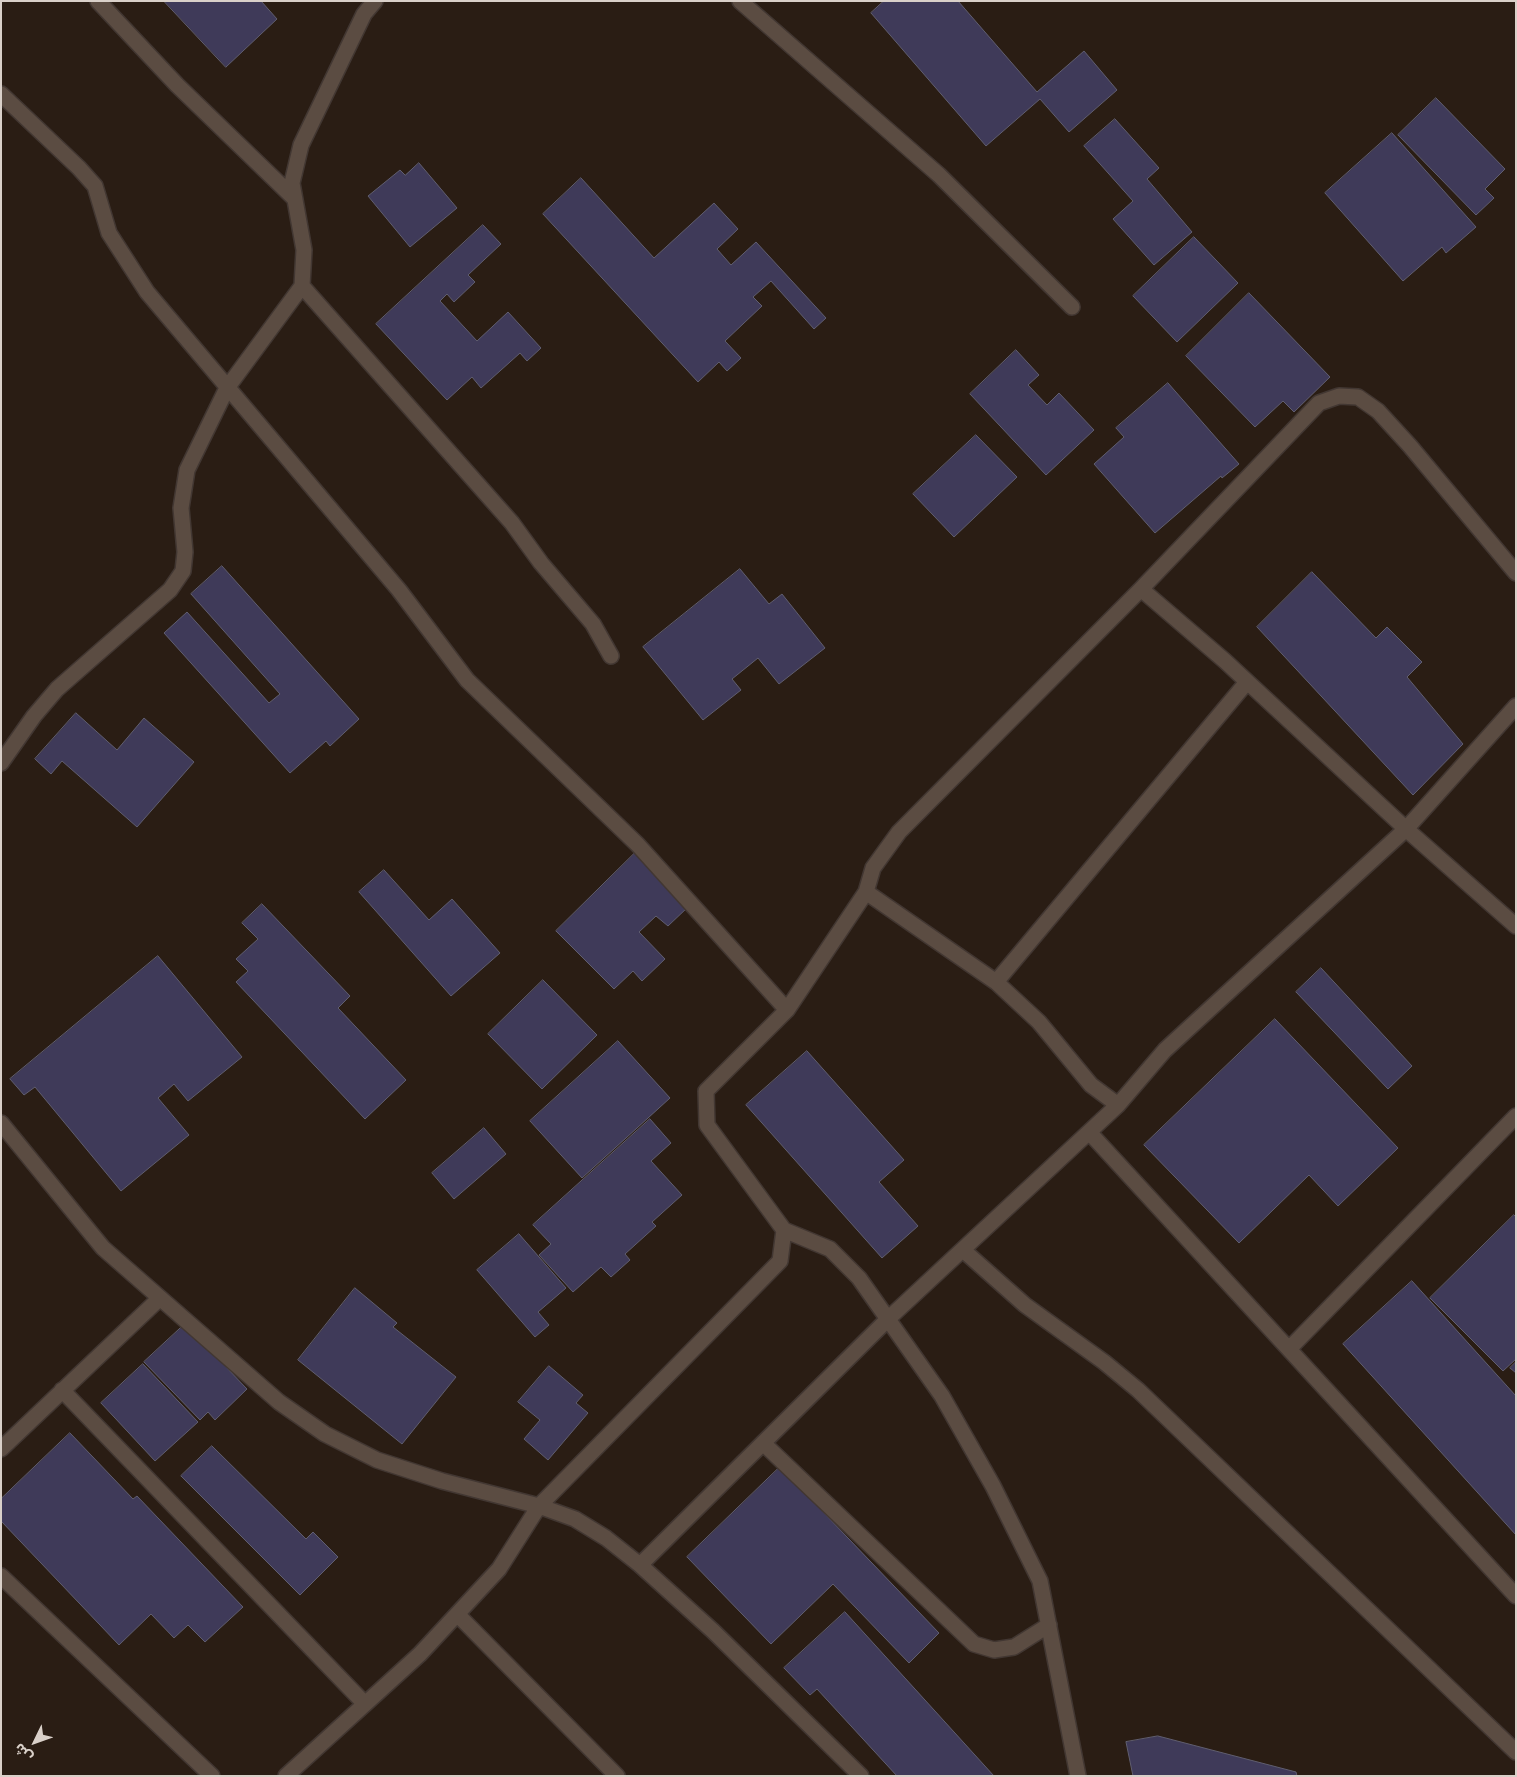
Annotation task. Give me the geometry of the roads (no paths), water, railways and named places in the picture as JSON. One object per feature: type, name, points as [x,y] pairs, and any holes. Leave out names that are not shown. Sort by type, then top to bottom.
[{"type":"street","points":[[98,1],[177,85],[295,199]]},
{"type":"street","points":[[1,763],[34,716],[57,689],[170,590],[183,570],[185,552],[181,508],[187,470],[227,388],[302,286],[304,250],[292,183],[301,145],[364,14],[375,1]]},
{"type":"street","points":[[740,1],[939,176],[1072,307]]},
{"type":"street","points":[[1,94],[79,168],[95,186],[109,233],[147,292],[399,590],[467,680],[638,846],[787,1010]]},
{"type":"street","points":[[302,286],[512,523],[541,563],[592,624],[611,656]]},
{"type":"street","points":[[1078,1776],[1040,1581],[993,1486],[942,1396],[889,1318],[859,1278],[830,1249],[784,1230],[707,1124],[705,1113],[706,1091],[787,1010],[866,892],[872,868],[899,832],[1141,589],[1319,403],[1339,396],[1358,397],[1378,410],[1516,573]]},
{"type":"street","points":[[1141,589],[1247,682],[1406,829],[1516,926]]},
{"type":"street","points":[[996,982],[1247,682]]},
{"type":"street","points":[[640,1565],[889,1318],[1118,1105],[1165,1050],[1406,829],[1516,706]]},
{"type":"street","points":[[866,892],[996,982],[1039,1022],[1091,1085],[1118,1105]]},
{"type":"street","points":[[1289,1349],[1516,1116]]},
{"type":"street","points":[[1,1123],[104,1248],[279,1402],[325,1434],[377,1460],[442,1482],[538,1506],[575,1519],[606,1538],[640,1565],[713,1631],[861,1776]]},
{"type":"street","points":[[1089,1132],[1516,1596]]},
{"type":"street","points":[[286,1776],[420,1654],[499,1569],[538,1506],[780,1261],[784,1230]]},
{"type":"street","points":[[963,1250],[1025,1304],[1104,1362],[1138,1390],[1516,1752]]},
{"type":"street","points":[[1,1449],[160,1298]]},
{"type":"street","points":[[62,1390],[365,1704]]},
{"type":"street","points":[[762,1443],[974,1644],[994,1650],[1014,1648],[1048,1625]]},
{"type":"street","points":[[1,1576],[212,1776]]},
{"type":"street","points":[[457,1614],[617,1776]]}]
